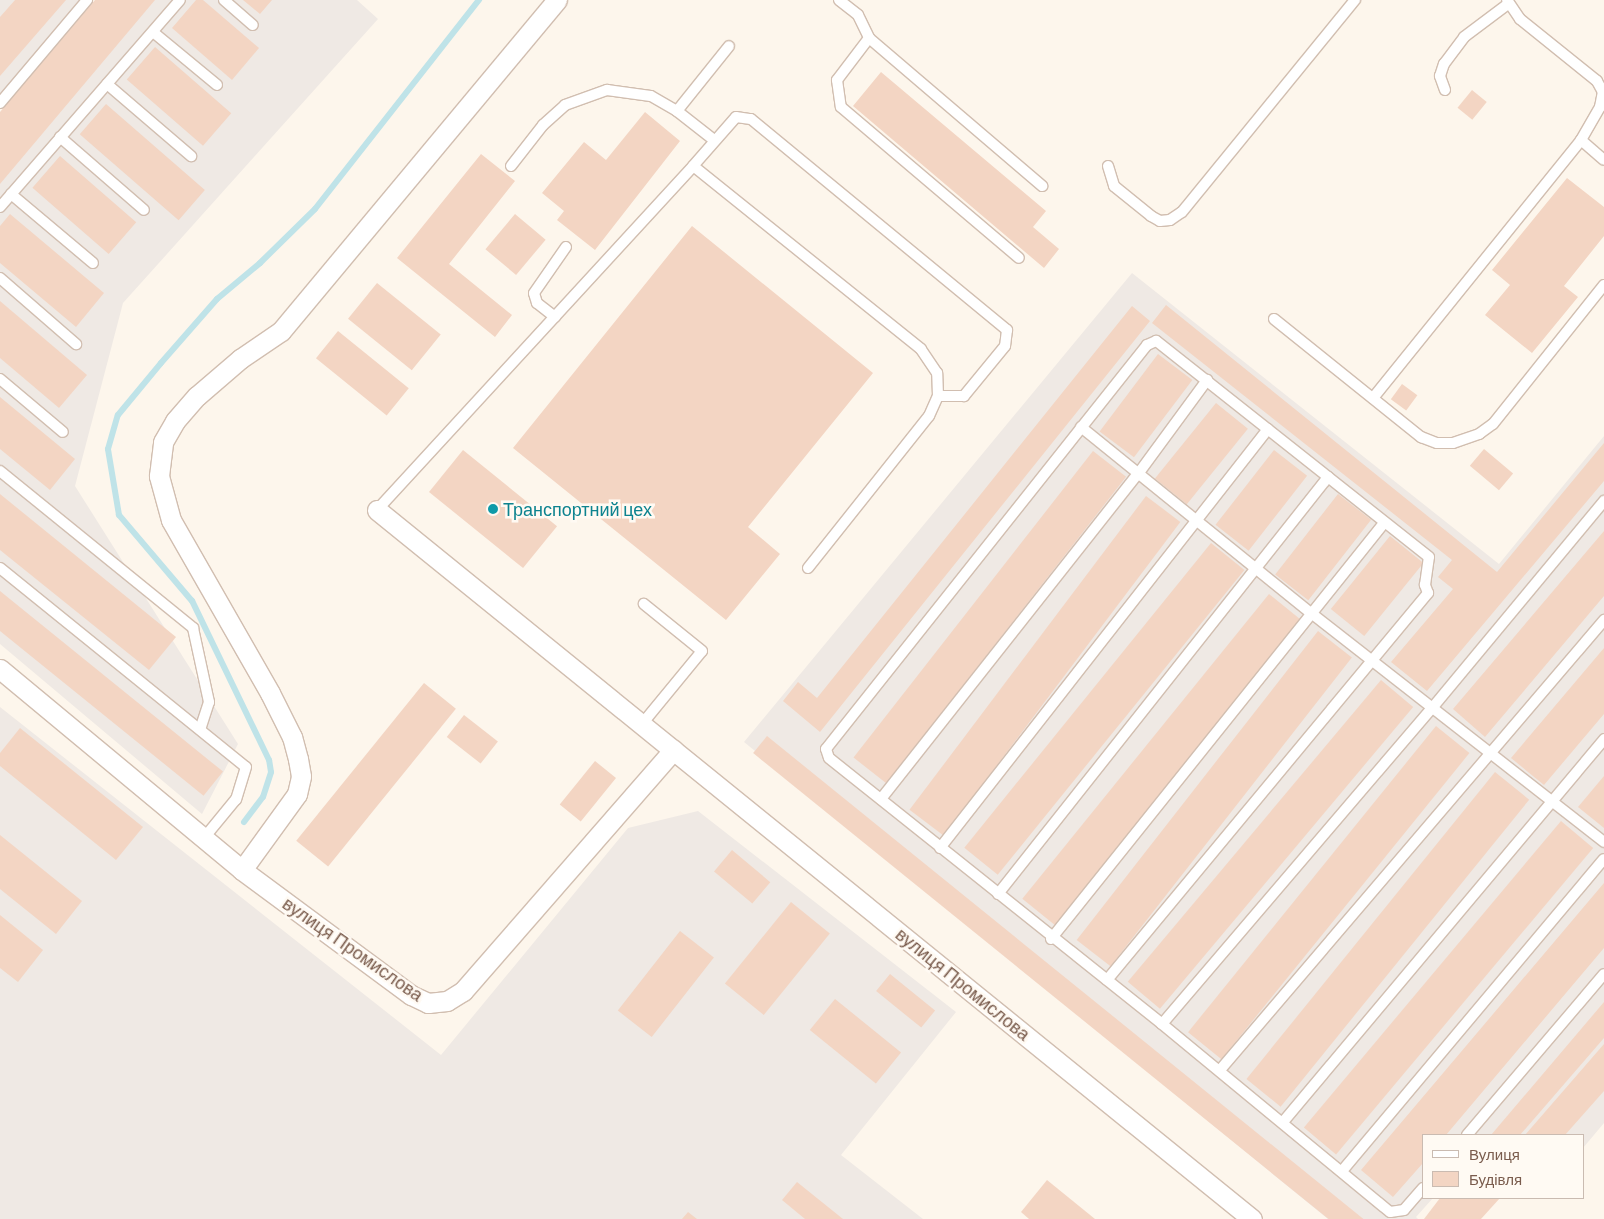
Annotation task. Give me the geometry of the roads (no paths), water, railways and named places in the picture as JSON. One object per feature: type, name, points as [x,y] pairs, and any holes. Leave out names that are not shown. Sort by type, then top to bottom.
[{"type":"street","points":[[242,870],[297,794],[301,776],[298,759],[292,737],[270,693],[171,520],[158,476],[163,442],[175,421],[197,396],[240,359],[281,332],[557,0]]},
{"type":"street","name":"вулиця Промислова","points":[[377,510],[1252,1219]]},
{"type":"street","name":"вулиця Промислова","points":[[0,668],[242,870],[411,995],[428,1003],[447,1001],[463,991],[673,750]]},
{"type":"lane","points":[[0,103],[87,0]]},
{"type":"lane","points":[[0,207],[180,0]]},
{"type":"lane","points":[[224,0],[253,25]]},
{"type":"lane","points":[[839,0],[858,15],[869,38],[1042,186]]},
{"type":"lane","points":[[1108,166],[1114,186],[1151,216],[1160,221],[1170,220],[1182,212],[1355,0]]},
{"type":"lane","points":[[1373,398],[1581,140],[1600,107],[1602,88],[1520,19],[1507,2],[1464,37],[1444,64],[1440,76],[1445,90]]},
{"type":"lane","points":[[153,32],[217,85]]},
{"type":"lane","points":[[869,38],[837,80],[841,107],[852,120],[1019,258]]},
{"type":"lane","points":[[677,111],[729,46]]},
{"type":"lane","points":[[107,84],[192,156]]},
{"type":"lane","points":[[511,166],[553,114],[572,102],[592,93],[637,92],[677,111],[714,140]]},
{"type":"lane","points":[[377,510],[694,166],[714,140],[736,117],[751,120],[1003,324],[1008,339],[1005,346],[964,396],[938,396]]},
{"type":"lane","points":[[60,138],[144,210]]},
{"type":"lane","points":[[1581,140],[1604,160]]},
{"type":"lane","points":[[694,166],[921,349],[937,373],[938,396],[929,416],[808,568]]},
{"type":"lane","points":[[11,194],[93,263]]},
{"type":"lane","points":[[555,317],[537,303],[534,293],[566,247]]},
{"type":"lane","points":[[0,278],[76,344]]},
{"type":"lane","points":[[1274,319],[1429,440],[1453,443],[1479,434],[1493,424],[1604,285]]},
{"type":"lane","points":[[1107,980],[1428,593],[1425,585],[1428,556],[1384,523],[1207,380],[1160,344],[1151,342],[828,745],[826,754],[1052,939],[1220,1070],[1395,1214],[1404,1210],[1422,1189]]},
{"type":"lane","points":[[0,379],[63,432]]},
{"type":"lane","points":[[881,799],[1138,474],[1207,380]]},
{"type":"lane","points":[[1081,427],[1311,613],[1604,842]]},
{"type":"lane","points":[[940,848],[1268,429]]},
{"type":"lane","points":[[0,471],[193,628],[209,702],[200,730]]},
{"type":"lane","points":[[998,894],[1328,477]]},
{"type":"lane","points":[[1162,1024],[1433,707],[1604,501]]},
{"type":"lane","points":[[1052,939],[1384,523]]},
{"type":"lane","points":[[0,568],[246,767],[236,799],[204,838]]},
{"type":"lane","points":[[642,724],[702,650],[644,604]]},
{"type":"lane","points":[[1220,1070],[1604,620]]},
{"type":"lane","points":[[1283,1122],[1604,739]]},
{"type":"lane","points":[[1342,1171],[1604,858]]},
{"type":"lane","points":[[1468,1134],[1604,974]]},
{"type":"waterway","points":[[244,822],[263,797],[271,772],[269,760],[192,601],[119,515],[108,449],[118,415],[217,299],[260,263],[315,209],[479,0]]},
{"type":"place","name":"Транспортний цех","points":[[493,509]]}]
